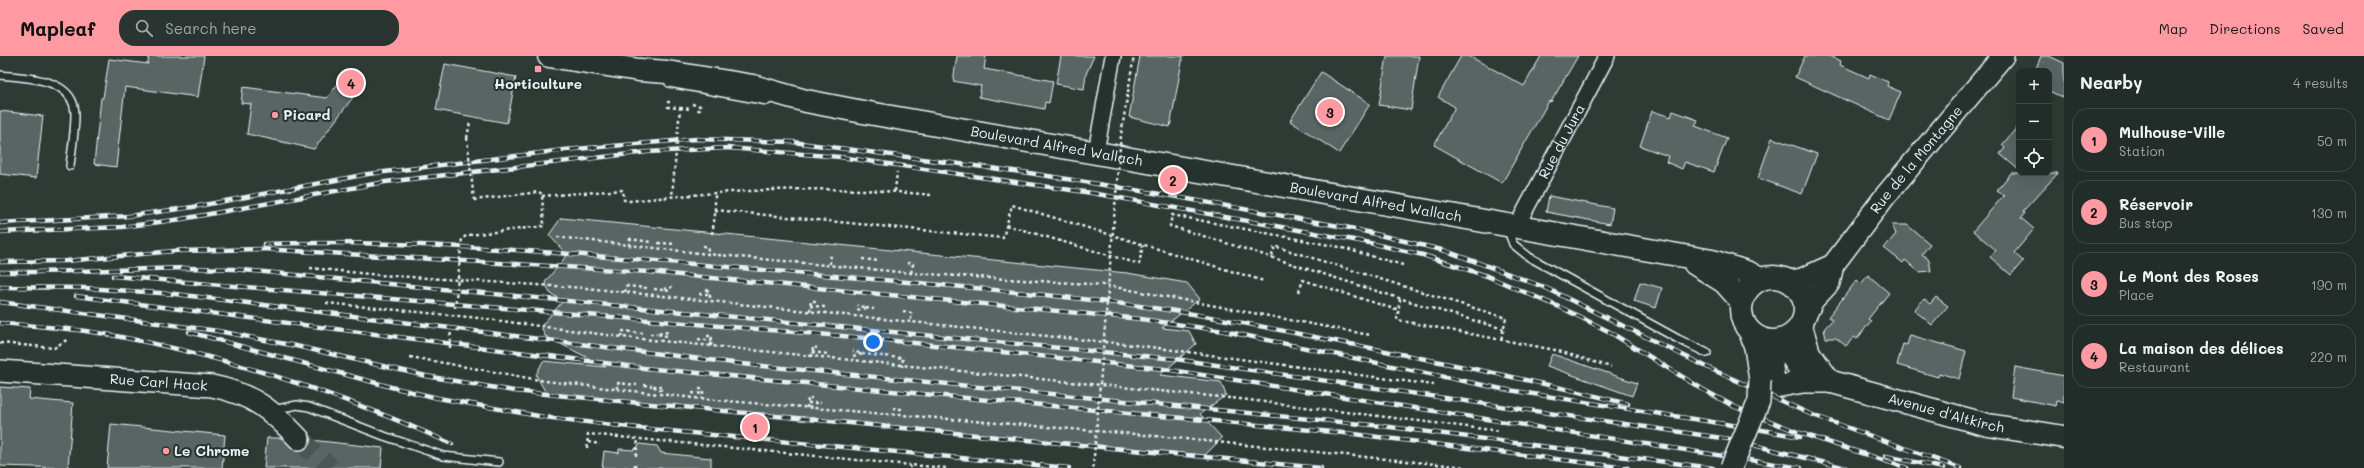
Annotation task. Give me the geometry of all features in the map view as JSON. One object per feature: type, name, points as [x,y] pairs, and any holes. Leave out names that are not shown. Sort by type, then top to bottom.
[{"type":"main road","name":"Boulevard Alfred Wallach","points":[[549,56],[594,60],[645,75],[667,72],[780,92],[806,100],[856,110],[1684,257],[1732,267],[1760,279]]},
{"type":"main road","name":"Rue de la Montagne","points":[[1803,321],[1813,300],[1828,283],[1832,265],[1886,195],[2003,56]]},
{"type":"main road","name":"Boulevard Alfred Wallach","points":[[1684,257],[1724,282],[1742,302]]},
{"type":"main road","name":"Rue de la Montagne","points":[[1790,281],[1802,279],[1832,265]]},
{"type":"main road","points":[[1767,384],[1749,330],[1744,322],[1742,302],[1749,288],[1760,279],[1770,277],[1790,281],[1803,296],[1803,321],[1809,353],[1830,382]]},
{"type":"main road","points":[[1749,330],[1757,337],[1779,340],[1794,333],[1803,321]]},
{"type":"main road","points":[[1731,468],[1767,384],[1779,340]]},
{"type":"main road","name":"Avenue d'Altkirch","points":[[1779,340],[1803,374],[1988,425],[2064,437]]},
{"type":"main road","name":"Rue Carl Hack","points":[[0,371],[212,386],[243,394],[271,410],[300,439]]},
{"type":"main road","name":"Avenue d'Altkirch","points":[[1767,384],[1830,382]]},
{"type":"street","points":[[1096,152],[1113,56]]},
{"type":"street","name":"Rue du Jura","points":[[1512,226],[1521,218],[1607,56]]},
{"type":"lane","points":[[0,75],[46,81],[55,84],[68,97],[75,112],[70,166]]},
{"type":"lane","points":[[664,82],[767,101],[780,92]]},
{"type":"lane","points":[[1512,226],[1513,244],[1529,257],[1678,339],[1707,353]]},
{"type":"lane","points":[[271,410],[296,405],[309,407],[384,436],[443,456],[499,462]]},
{"type":"path","points":[[1093,468],[1121,135],[1134,56]]},
{"type":"path","points":[[670,102],[668,102],[668,107],[692,109]]},
{"type":"path","points":[[692,104],[700,106],[700,110],[697,110]]},
{"type":"path","points":[[672,196],[680,108]]},
{"type":"path","points":[[455,308],[462,238],[469,235],[544,226],[542,196],[540,192],[474,200],[467,138],[470,122]]},
{"type":"path","points":[[895,191],[897,172]]},
{"type":"path","points":[[542,196],[623,190],[624,200],[630,202],[715,193],[819,188],[895,191],[931,195]]},
{"type":"path","points":[[712,234],[715,210],[715,193]]},
{"type":"path","points":[[715,210],[955,231],[1003,238],[1012,205],[1264,281]]},
{"type":"path","points":[[1404,265],[1338,247],[1172,215],[1170,226],[1272,256],[1400,299],[1504,329]]},
{"type":"path","points":[[1006,225],[1139,264],[1143,245]]},
{"type":"path","points":[[557,237],[629,246],[912,273],[1104,285],[1370,335]]},
{"type":"path","points":[[629,246],[630,239],[650,242]]},
{"type":"path","points":[[658,242],[676,244]]},
{"type":"path","points":[[703,246],[708,247],[708,254]]},
{"type":"path","points":[[1272,256],[1276,246],[1506,318],[1501,340]]},
{"type":"path","points":[[830,264],[830,257],[835,257]]},
{"type":"path","points":[[862,259],[879,261]]},
{"type":"path","points":[[907,263],[913,264],[912,273]]},
{"type":"path","points":[[310,268],[379,275],[586,288],[810,311],[1143,346],[1434,385]]},
{"type":"path","points":[[1299,292],[1303,280],[1394,309],[1398,308]]},
{"type":"path","points":[[625,292],[626,286],[647,288]]},
{"type":"path","points":[[654,289],[672,289]]},
{"type":"path","points":[[706,290],[710,291],[710,301]]},
{"type":"path","points":[[699,294],[710,294]]},
{"type":"path","points":[[1400,299],[1397,320],[1555,350],[1611,367]]},
{"type":"path","points":[[810,311],[811,301],[818,302]]},
{"type":"path","points":[[326,303],[479,318],[622,337],[812,357],[1240,399],[1500,431]]},
{"type":"path","points":[[857,305],[874,309]]},
{"type":"path","points":[[810,306],[827,308]]},
{"type":"path","points":[[857,310],[866,308]]},
{"type":"path","points":[[902,311],[911,313],[911,322]]},
{"type":"path","points":[[450,348],[451,324]]},
{"type":"path","points":[[622,337],[622,331],[643,333]]},
{"type":"path","points":[[650,334],[668,332]]},
{"type":"path","points":[[657,334],[667,336]]},
{"type":"path","points":[[707,336],[712,336],[711,346]]},
{"type":"path","points":[[0,343],[54,348],[68,339]]},
{"type":"path","points":[[698,339],[712,341]]},
{"type":"path","points":[[812,357],[813,347],[817,348]]},
{"type":"path","points":[[853,351],[862,354],[903,358],[902,366]]},
{"type":"path","points":[[812,352],[828,354]]},
{"type":"path","points":[[853,356],[862,354]]},
{"type":"path","points":[[410,357],[545,381],[703,399],[1146,435],[1466,467]]},
{"type":"path","points":[[617,389],[617,383],[637,385]]},
{"type":"path","points":[[644,385],[662,386]]},
{"type":"path","points":[[652,386],[662,390]]},
{"type":"path","points":[[699,389],[703,389],[703,399]]},
{"type":"path","points":[[692,393],[703,394]]},
{"type":"path","points":[[807,408],[808,398],[812,398]]},
{"type":"path","points":[[808,403],[821,403]]},
{"type":"path","points":[[893,408],[901,409],[900,416]]},
{"type":"path","points":[[587,448],[588,434],[910,466],[946,468]]},
{"type":"path","points":[[636,456],[638,439]]},
{"type":"path","points":[[588,442],[600,444]]},
{"type":"building","points":[[149,56],[204,56],[198,97],[125,87],[116,167],[94,164],[101,98],[103,98],[109,59],[148,64]]},
{"type":"building","points":[[957,56],[986,56],[984,69],[1053,81],[1049,103],[1045,102],[1044,109],[979,97],[981,86],[953,81]]},
{"type":"building","points":[[1061,56],[1094,56],[1086,74],[1084,89],[1056,84]]},
{"type":"building","points":[[1140,56],[1183,56],[1170,127],[1129,117]]},
{"type":"building","points":[[1387,56],[1419,56],[1411,110],[1379,105]]},
{"type":"building","points":[[1461,56],[1469,56],[1524,86],[1541,56],[1578,56],[1551,102],[1549,101],[1502,183],[1434,145],[1455,107],[1438,97]]},
{"type":"building","points":[[1805,56],[1830,56],[1841,61],[1840,65],[1869,78],[1870,74],[1888,82],[1887,86],[1901,92],[1889,120],[1795,77]]},
{"type":"building","points":[[2041,56],[2049,56],[2064,63],[2064,98],[2052,92],[2052,68],[2036,68]]},
{"type":"building","points":[[445,64],[516,77],[507,123],[436,110]]},
{"type":"building","points":[[347,72],[363,84],[314,149],[247,134],[251,104],[241,103],[243,87],[327,98]]},
{"type":"building","points":[[1321,72],[1370,104],[1339,153],[1290,121]]},
{"type":"building","points":[[0,111],[43,116],[36,178],[0,174]]},
{"type":"building","points":[[1652,111],[1671,117],[1673,111],[1698,120],[1695,126],[1727,138],[1714,172],[1685,162],[1682,169],[1666,162],[1668,156],[1640,146]]},
{"type":"building","points":[[2016,129],[2016,167],[2000,154],[2005,148],[2002,145]]},
{"type":"building","points":[[1772,138],[1817,154],[1802,194],[1758,178]]},
{"type":"building","points":[[2011,173],[2016,173],[2016,176],[2052,176],[2052,173],[2058,173],[2023,211],[2025,213],[2021,218],[2034,229],[2014,253],[2023,261],[2011,275],[1990,257],[1996,250],[1973,231],[2004,195],[1997,190]]},
{"type":"building","points":[[1549,196],[1613,208],[1610,224],[1546,212]]},
{"type":"building","points":[[561,218],[1127,273],[1187,283],[1200,299],[1162,328],[1189,331],[1196,344],[1160,375],[1221,382],[1226,395],[1200,414],[1222,438],[1205,455],[546,393],[536,375],[543,361],[606,367],[545,336],[541,326],[563,301],[550,293],[545,282],[567,255],[549,235]]},
{"type":"building","points":[[1892,225],[1907,225],[1930,244],[1922,254],[1929,260],[1931,271],[1919,272],[1905,260],[1903,263],[1884,248],[1896,234]]},
{"type":"building","points":[[1868,275],[1889,293],[1868,319],[1871,321],[1857,339],[1854,337],[1846,346],[1836,338],[1826,338],[1824,329],[1832,320],[1828,317],[1857,280],[1861,284]]},
{"type":"building","points":[[1640,282],[1662,288],[1656,308],[1634,301]]},
{"type":"building","points":[[1936,297],[1948,306],[1932,325],[1914,310],[1924,299],[1930,304]]},
{"type":"building","points":[[1910,335],[1966,351],[1959,379],[1939,373],[1938,377],[1897,365],[1903,344],[1907,345]]},
{"type":"building","points":[[1552,354],[1637,383],[1632,396],[1547,366]]},
{"type":"building","points":[[2015,367],[2064,376],[2064,402],[2057,401],[2056,406],[2011,397]]},
{"type":"building","points":[[0,387],[30,389],[29,399],[73,403],[68,468],[0,466]]},
{"type":"building","name":"Le Chrome","points":[[111,424],[225,435],[222,468],[107,468]]},
{"type":"building","points":[[267,438],[282,438],[296,451],[307,448],[311,440],[383,448],[381,468],[264,468]]},
{"type":"building","points":[[640,444],[657,446],[661,453],[711,458],[711,468],[602,468],[604,451],[619,453],[619,449],[634,450]]},
{"type":"tunnel","points":[[299,439],[330,468]]},
{"type":"railway","points":[[0,223],[129,216],[193,207],[368,174],[564,150],[696,139],[793,142],[1029,173],[1160,194],[1350,228],[1446,251],[1544,287],[1711,369],[1810,414],[1960,468]]},
{"type":"railway","points":[[0,232],[122,227],[182,219],[385,182],[647,152],[728,148],[840,157],[1092,193],[1365,242],[1423,255],[1487,276],[1564,309],[1608,331],[1702,389],[1735,407],[1800,433],[1907,468]]},
{"type":"railway","points":[[264,244],[384,244],[503,249],[944,285],[1046,295],[1170,310],[1261,326],[1479,370],[1628,404]]},
{"type":"railway","points":[[180,251],[262,249],[649,272],[1141,319],[1224,331],[1502,389],[1800,437]]},
{"type":"railway","points":[[0,262],[66,261],[185,250]]},
{"type":"railway","points":[[37,272],[187,268],[233,269],[1175,359],[1729,439],[1846,468]]},
{"type":"railway","points":[[0,272],[41,272]]},
{"type":"railway","points":[[113,276],[866,338],[1164,369],[1801,468]]},
{"type":"railway","points":[[0,287],[85,288],[175,294],[742,364],[1382,426],[1713,468]]},
{"type":"railway","points":[[76,296],[644,368],[1354,434],[1628,468]]},
{"type":"railway","points":[[0,302],[218,331],[296,346],[426,376],[514,391],[1321,468]]},
{"type":"railway","points":[[0,323],[111,335],[199,354],[285,379],[328,394],[369,409],[452,444]]},
{"type":"railway","points":[[189,332],[391,387],[438,398],[544,417],[638,428],[1069,468]]},
{"type":"railway","points":[[1886,456],[1943,468]]},
{"type":"place","name":"Horticulture","points":[[538,69]]},
{"type":"place","name":"La maison des délices","points":[[351,83]]},
{"type":"place","name":"Le Mont des Roses","points":[[1330,112]]},
{"type":"place","name":"Picard","points":[[275,115]]},
{"type":"place","name":"Réservoir","points":[[1173,180]]},
{"type":"place","name":"Mulhouse-Ville","points":[[755,427]]},
{"type":"place","name":"Le Chrome","points":[[166,451]]}]
